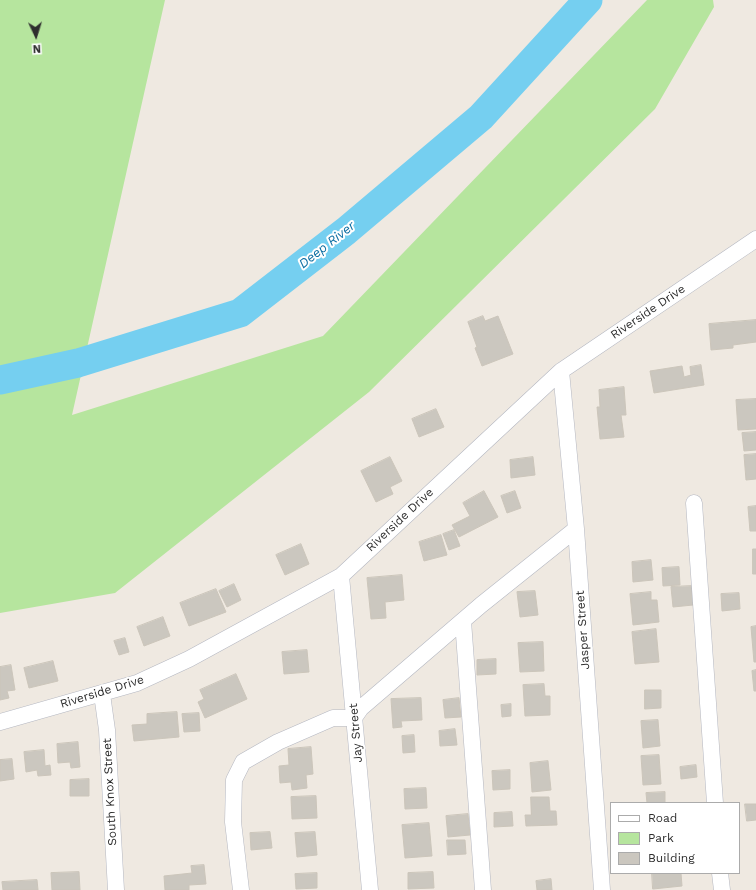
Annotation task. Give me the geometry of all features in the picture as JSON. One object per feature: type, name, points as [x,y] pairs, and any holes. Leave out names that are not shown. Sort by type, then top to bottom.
[{"type":"street","name":"Riverside Drive","points":[[0,722],[137,683],[189,659],[341,576],[561,371],[756,239]]},
{"type":"street","name":"Jasper Street","points":[[561,371],[576,529],[602,890]]},
{"type":"street","points":[[694,503],[715,802]]},
{"type":"street","points":[[241,890],[233,822],[234,780],[243,762],[278,742],[333,718],[354,718],[361,708],[462,621],[576,529]]},
{"type":"street","name":"Jay Street","points":[[341,576],[370,890]]},
{"type":"street","points":[[462,621],[482,890]]},
{"type":"street","name":"South Knox Street","points":[[102,694],[107,730],[116,890]]},
{"type":"street","points":[[720,874],[722,890]]},
{"type":"green space","points":[[0,0],[165,0],[72,415],[323,336],[647,0],[713,0],[714,7],[655,109],[369,392],[115,593],[0,613]]},
{"type":"building","points":[[483,316],[485,321],[498,316],[513,354],[482,366],[475,348],[477,347],[468,322]]},
{"type":"building","points":[[756,320],[756,342],[733,345],[733,348],[711,350],[709,324]]},
{"type":"building","points":[[701,365],[704,385],[654,393],[650,371],[682,366],[684,377],[691,375],[690,367]]},
{"type":"building","points":[[624,387],[626,415],[621,415],[624,437],[600,439],[597,407],[600,407],[599,390]]},
{"type":"building","points":[[756,399],[756,429],[738,430],[736,400]]},
{"type":"building","points":[[436,409],[444,427],[419,437],[412,419]]},
{"type":"building","points":[[756,432],[756,450],[744,451],[742,433]]},
{"type":"building","points":[[756,454],[756,479],[746,480],[744,455]]},
{"type":"building","points":[[390,457],[402,481],[390,487],[393,494],[376,502],[361,471]]},
{"type":"building","points":[[533,457],[535,475],[511,478],[510,460]]},
{"type":"building","points":[[484,491],[498,517],[459,537],[452,525],[470,516],[463,503]]},
{"type":"building","points":[[515,491],[521,508],[507,513],[501,496]]},
{"type":"building","points":[[756,506],[756,531],[750,531],[748,507]]},
{"type":"building","points":[[454,530],[460,546],[449,550],[443,534]]},
{"type":"building","points":[[441,535],[447,555],[424,561],[419,542]]},
{"type":"building","points":[[301,544],[309,564],[285,575],[276,555]]},
{"type":"building","points":[[753,549],[756,549],[756,574],[753,574]]},
{"type":"building","points":[[651,560],[653,580],[633,582],[632,562]]},
{"type":"building","points":[[679,567],[680,585],[663,586],[662,568]]},
{"type":"building","points":[[402,575],[404,600],[385,602],[386,618],[371,619],[367,578]]},
{"type":"building","points":[[234,584],[241,600],[227,607],[219,591]]},
{"type":"building","points":[[692,586],[693,605],[673,607],[671,587]]},
{"type":"building","points":[[216,589],[226,612],[189,626],[180,603]]},
{"type":"building","points":[[535,591],[538,615],[520,617],[517,592]]},
{"type":"building","points":[[651,592],[651,600],[657,600],[659,622],[633,625],[630,594]]},
{"type":"building","points":[[739,593],[740,609],[722,611],[721,594]]},
{"type":"building","points":[[163,617],[170,636],[144,646],[137,627]]},
{"type":"building","points":[[756,626],[756,662],[754,662],[751,627]]},
{"type":"building","points":[[656,629],[659,662],[635,664],[632,632]]},
{"type":"building","points":[[125,638],[129,652],[119,655],[114,641]]},
{"type":"building","points":[[543,642],[544,671],[520,672],[518,643]]},
{"type":"building","points":[[307,650],[309,672],[284,674],[282,652]]},
{"type":"building","points":[[496,659],[496,674],[477,675],[477,660]]},
{"type":"building","points":[[53,661],[58,681],[29,688],[24,668]]},
{"type":"building","points":[[11,665],[15,690],[7,691],[9,698],[0,700],[0,667]]},
{"type":"building","points":[[756,670],[756,691],[754,691],[752,671]]},
{"type":"building","points":[[236,674],[247,699],[205,718],[198,702],[204,699],[200,690]]},
{"type":"building","points":[[544,684],[545,696],[550,696],[550,715],[525,716],[523,685]]},
{"type":"building","points":[[645,690],[661,690],[661,708],[645,709]]},
{"type":"building","points":[[421,698],[422,720],[401,721],[402,727],[393,728],[391,699]]},
{"type":"building","points":[[459,698],[461,717],[445,718],[443,700]]},
{"type":"building","points":[[511,704],[511,716],[502,717],[501,705]]},
{"type":"building","points":[[177,712],[179,737],[134,741],[132,725],[147,724],[147,714]]},
{"type":"building","points":[[199,713],[200,731],[184,732],[182,714]]},
{"type":"building","points":[[658,720],[660,746],[643,748],[641,721]]},
{"type":"building","points":[[455,729],[457,745],[440,746],[439,731]]},
{"type":"building","points":[[414,735],[415,752],[403,753],[402,736]]},
{"type":"building","points":[[78,742],[80,767],[71,768],[70,762],[58,763],[57,744]]},
{"type":"building","points":[[311,747],[313,774],[306,775],[307,788],[292,790],[291,782],[280,783],[279,766],[289,765],[288,749]]},
{"type":"building","points":[[44,750],[45,766],[50,765],[51,775],[38,776],[37,770],[26,772],[24,752]]},
{"type":"building","points":[[659,755],[661,784],[643,785],[641,756]]},
{"type":"building","points":[[12,759],[14,779],[0,781],[0,760]]},
{"type":"building","points":[[548,761],[551,790],[532,792],[530,763]]},
{"type":"building","points":[[696,765],[697,777],[681,779],[680,767]]},
{"type":"building","points":[[510,770],[510,789],[493,790],[492,771]]},
{"type":"building","points":[[89,779],[89,796],[70,796],[70,780]]},
{"type":"building","points":[[426,788],[427,808],[405,809],[404,789]]},
{"type":"building","points":[[665,792],[665,802],[647,802],[646,793]]},
{"type":"building","points":[[316,796],[317,818],[292,819],[291,797]]},
{"type":"building","points":[[531,797],[549,797],[550,811],[556,811],[557,825],[526,826],[525,815],[531,815]]},
{"type":"building","points":[[745,804],[756,804],[756,820],[747,821]]},
{"type":"building","points":[[512,812],[513,826],[494,827],[494,813]]},
{"type":"building","points":[[468,814],[470,835],[448,837],[446,816]]},
{"type":"building","points":[[429,823],[432,856],[405,858],[402,825]]},
{"type":"building","points":[[270,832],[272,848],[251,850],[250,833]]},
{"type":"building","points":[[315,832],[317,855],[297,857],[295,833]]},
{"type":"building","points":[[447,840],[465,840],[466,854],[448,855]]},
{"type":"building","points":[[204,865],[206,884],[189,885],[189,890],[165,890],[164,876],[192,873],[191,866]]},
{"type":"building","points":[[79,872],[80,890],[52,890],[51,873]]},
{"type":"building","points":[[433,872],[434,888],[408,889],[408,873]]},
{"type":"building","points":[[317,873],[317,888],[296,889],[295,874]]},
{"type":"building","points":[[652,874],[681,874],[682,886],[653,889]]},
{"type":"building","points":[[551,879],[552,890],[537,890],[536,881]]},
{"type":"building","points":[[37,880],[38,890],[3,890],[2,882]]},
{"type":"waterway","name":"Deep River","points":[[0,380],[78,363],[240,313],[346,231],[481,117],[588,0]]}]
